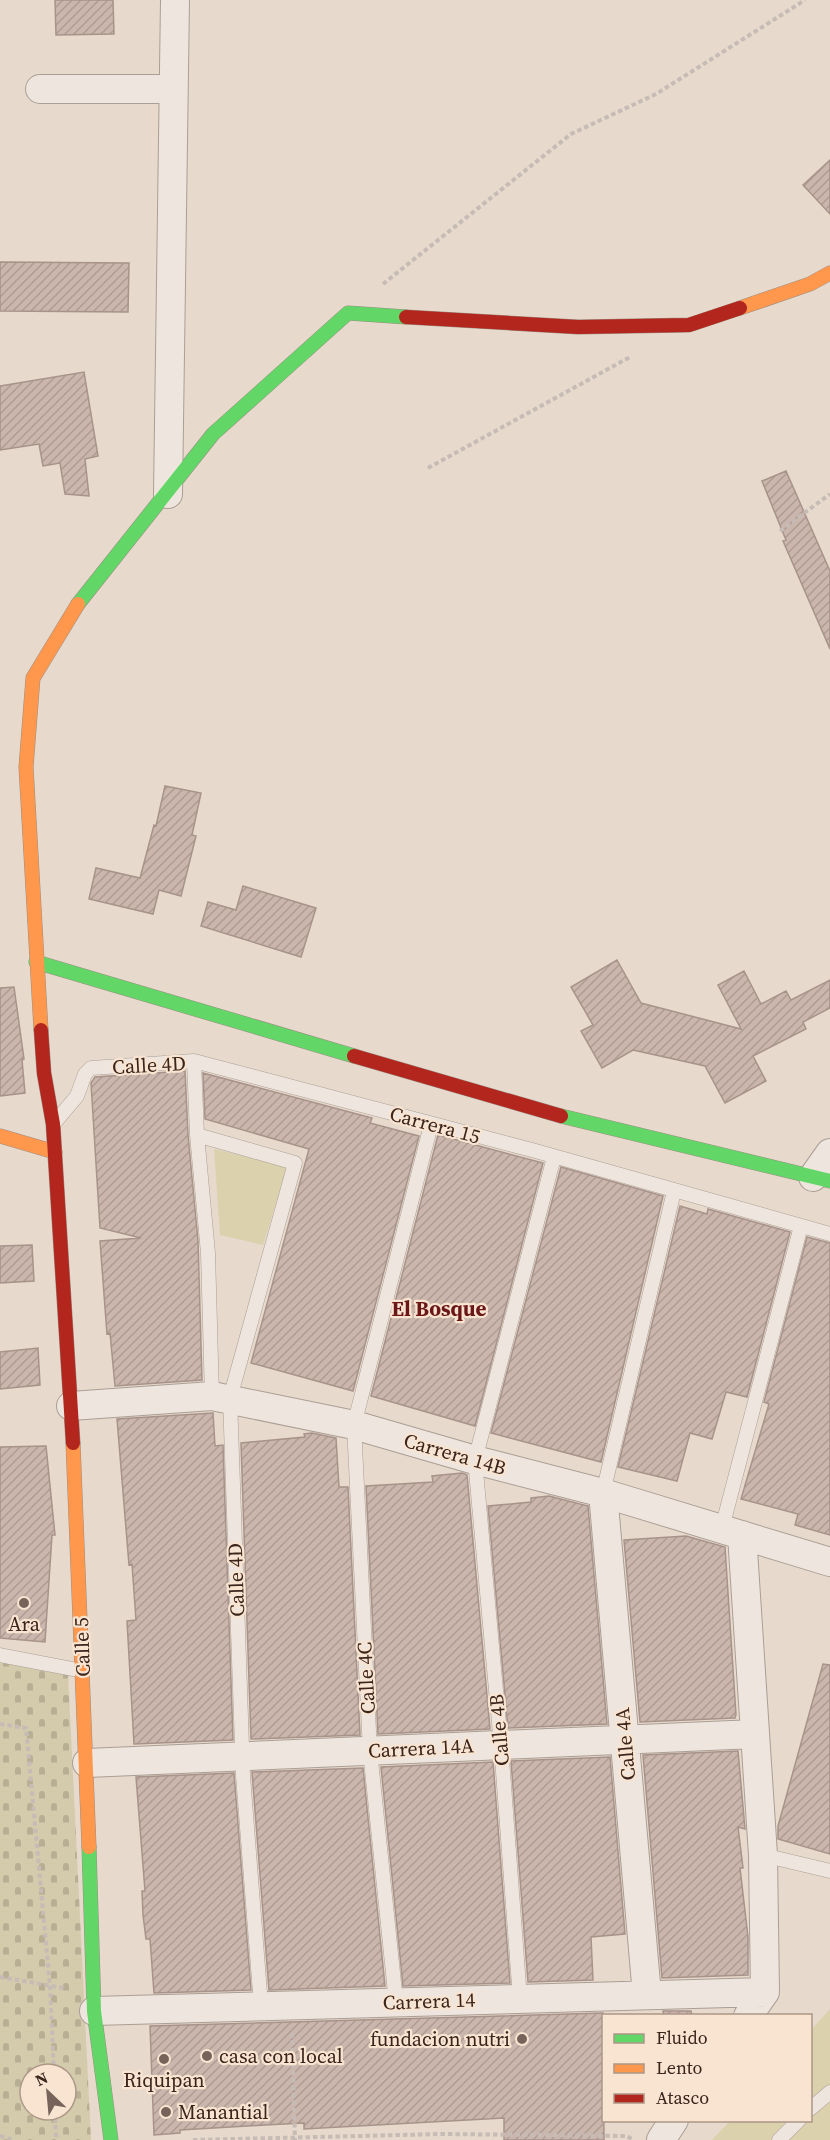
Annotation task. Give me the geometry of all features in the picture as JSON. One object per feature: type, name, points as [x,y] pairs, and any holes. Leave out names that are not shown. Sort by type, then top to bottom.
[{"type":"street","points":[[168,494],[175,0]]},
{"type":"street","points":[[40,88],[173,89]]},
{"type":"street","points":[[348,313],[578,327],[688,325],[810,284],[830,273]]},
{"type":"street","name":"Calle 5","points":[[111,2140],[93,2002],[87,1763],[71,1406],[53,1124],[44,1073],[36,962],[26,767],[33,678],[77,604],[168,494],[213,434],[348,313]]},
{"type":"street","points":[[36,962],[551,1114],[821,1179],[830,1153]]},
{"type":"street","points":[[0,1136],[55,1152]]},
{"type":"street","name":"Carrera 14B","points":[[71,1406],[221,1397],[354,1425],[475,1461],[603,1493],[830,1562]]},
{"type":"street","name":"Calle 4A","points":[[603,1493],[647,1995]]},
{"type":"street","points":[[732,1532],[755,1734],[763,1855],[765,1992],[749,2014]]},
{"type":"street","name":"Carrera 14A","points":[[87,1763],[755,1734]]},
{"type":"street","name":"Carrera 14","points":[[93,2002],[261,2006],[765,1992]]},
{"type":"street","points":[[661,2140],[673,2122]]},
{"type":"lane","name":"Calle 4D","points":[[53,1124],[77,1096],[85,1074],[91,1068],[194,1061],[197,1135],[221,1397],[242,1756],[261,2006]]},
{"type":"lane","name":"Carrera 15","points":[[194,1061],[554,1157],[830,1234]]},
{"type":"lane","name":"Calle 4C","points":[[396,2002],[369,1751],[354,1425],[431,1125]]},
{"type":"lane","name":"Calle 4D","points":[[197,1135],[295,1163],[221,1397]]},
{"type":"lane","name":"Calle 4B","points":[[520,1999],[501,1745],[475,1461],[554,1157]]},
{"type":"lane","points":[[603,1493],[675,1191]]},
{"type":"lane","points":[[732,1532],[801,1226]]},
{"type":"lane","points":[[0,1654],[83,1671]]},
{"type":"lane","points":[[763,1855],[830,1871]]},
{"type":"lane","points":[[812,2107],[830,2092]]},
{"type":"lane","points":[[779,2140],[798,2122]]},
{"type":"path","points":[[348,313],[571,134],[656,94],[805,0]]},
{"type":"path","points":[[428,468],[636,354]]},
{"type":"path","points":[[780,531],[830,494]]},
{"type":"path","points":[[0,1724],[26,1728],[50,1986],[53,2062]]},
{"type":"path","points":[[0,1977],[50,1986],[93,2002]]},
{"type":"path","points":[[292,2005],[295,2138]]},
{"type":"path","points":[[55,2122],[56,2140]]},
{"type":"path","points":[[193,2140],[544,2134],[627,2136],[633,2140]]},
{"type":"path","points":[[0,2136],[14,2140]]},
{"type":"shaded area","points":[[214,1149],[287,1167],[263,1245],[220,1235]]},
{"type":"shaded area","points":[[830,2009],[830,2140],[712,2140],[729,2122],[812,2122],[812,2029]]},
{"type":"green space","points":[[0,1660],[68,1674],[91,2140],[0,2140]]},
{"type":"building","points":[[55,0],[113,0],[114,34],[56,35]]},
{"type":"building","points":[[830,160],[830,214],[803,185]]},
{"type":"building","points":[[0,262],[129,263],[128,312],[0,311]]},
{"type":"building","points":[[84,372],[98,456],[85,459],[89,496],[65,494],[60,463],[43,466],[39,444],[0,450],[0,386]]},
{"type":"building","points":[[786,471],[830,571],[830,649],[783,541],[786,540],[762,481]]},
{"type":"building","points":[[165,786],[201,793],[192,835],[196,836],[181,896],[159,890],[153,914],[89,899],[96,868],[140,878],[154,825],[156,826]]},
{"type":"building","points":[[243,886],[316,908],[301,957],[201,926],[208,902],[236,910]]},
{"type":"building","points":[[617,960],[641,1003],[741,1029],[718,985],[744,971],[761,1004],[786,991],[791,1000],[830,980],[830,1008],[803,1022],[806,1029],[753,1056],[766,1081],[725,1103],[705,1066],[633,1050],[602,1068],[581,1031],[593,1025],[571,987]]},
{"type":"building","points":[[14,987],[24,1059],[22,1060],[25,1093],[0,1096],[0,988]]},
{"type":"building","points":[[185,1071],[188,1135],[198,1241],[202,1380],[115,1386],[110,1333],[107,1334],[100,1241],[141,1238],[100,1228],[91,1083],[95,1077]]},
{"type":"building","points":[[203,1073],[372,1118],[370,1123],[419,1136],[353,1391],[251,1363],[309,1149],[205,1119]]},
{"type":"building","points":[[438,1135],[543,1163],[475,1426],[371,1396]]},
{"type":"building","points":[[561,1167],[663,1196],[601,1462],[491,1433]]},
{"type":"building","points":[[680,1206],[707,1214],[708,1209],[790,1232],[747,1397],[726,1392],[712,1439],[690,1433],[677,1481],[618,1467]]},
{"type":"building","points":[[807,1237],[830,1243],[830,1535],[795,1525],[798,1514],[741,1499],[769,1404],[764,1402]]},
{"type":"building","points":[[32,1245],[34,1281],[0,1283],[0,1246]]},
{"type":"building","points":[[38,1348],[40,1385],[0,1389],[0,1352]]},
{"type":"building","points":[[213,1413],[215,1446],[223,1445],[233,1740],[134,1744],[127,1621],[136,1620],[117,1419]]},
{"type":"building","points":[[312,1433],[336,1438],[339,1487],[348,1487],[360,1735],[251,1739],[241,1443],[305,1437],[304,1434]]},
{"type":"building","points":[[46,1446],[55,1535],[52,1535],[45,1642],[0,1638],[0,1447]]},
{"type":"building","points":[[462,1473],[467,1475],[490,1729],[378,1734],[366,1486],[433,1482],[432,1476]]},
{"type":"building","points":[[549,1496],[588,1506],[607,1724],[508,1728],[488,1506],[531,1502],[531,1498]]},
{"type":"building","points":[[686,1536],[725,1547],[736,1715],[735,1718],[640,1722],[624,1540]]},
{"type":"building","points":[[823,1664],[830,1665],[830,1854],[778,1839],[778,1826]]},
{"type":"building","points":[[738,1751],[745,1829],[738,1827],[748,1937],[748,1975],[662,1978],[643,1755]]},
{"type":"building","points":[[610,1757],[625,1934],[591,1937],[593,1980],[528,1982],[511,1761]]},
{"type":"building","points":[[493,1762],[510,1983],[403,1986],[381,1767]]},
{"type":"building","points":[[363,1768],[385,1986],[269,1990],[252,1772]]},
{"type":"building","points":[[234,1773],[251,1990],[154,1993],[150,1939],[146,1939],[143,1915],[142,1891],[145,1891],[136,1777]]},
{"type":"building","points":[[663,2011],[691,2011],[692,2014],[664,2014]]},
{"type":"building","points":[[603,2013],[602,2122],[604,2122],[604,2140],[504,2140],[504,2118],[304,2129],[304,2123],[180,2130],[180,2133],[154,2135],[150,2026]]},
{"type":"traffic: fast","points":[[78,604],[213,434],[348,313],[406,317]]},
{"type":"traffic: fast","points":[[36,962],[354,1056]]},
{"type":"traffic: fast","points":[[561,1116],[830,1181]]},
{"type":"traffic: fast","points":[[89,1847],[94,2011],[111,2140]]},
{"type":"traffic: slow","points":[[740,308],[810,284],[830,273]]},
{"type":"traffic: slow","points":[[41,1030],[26,767],[33,678],[78,604]]},
{"type":"traffic: slow","points":[[0,1136],[55,1152]]},
{"type":"traffic: slow","points":[[73,1443],[89,1847]]},
{"type":"traffic: jam","points":[[406,317],[578,327],[689,325],[740,308]]},
{"type":"traffic: jam","points":[[41,1030],[44,1073],[53,1124],[73,1443]]},
{"type":"traffic: jam","points":[[354,1056],[561,1116]]},
{"type":"place","name":"Ara","points":[[24,1603]]},
{"type":"place","name":"fundacion nutri","points":[[522,2039]]},
{"type":"place","name":"casa con local","points":[[207,2056]]},
{"type":"place","name":"Riquipan","points":[[164,2059]]},
{"type":"place","name":"Manantial","points":[[166,2112]]},
{"type":"district","name":"El Bosque","points":[[439,1309]]}]
